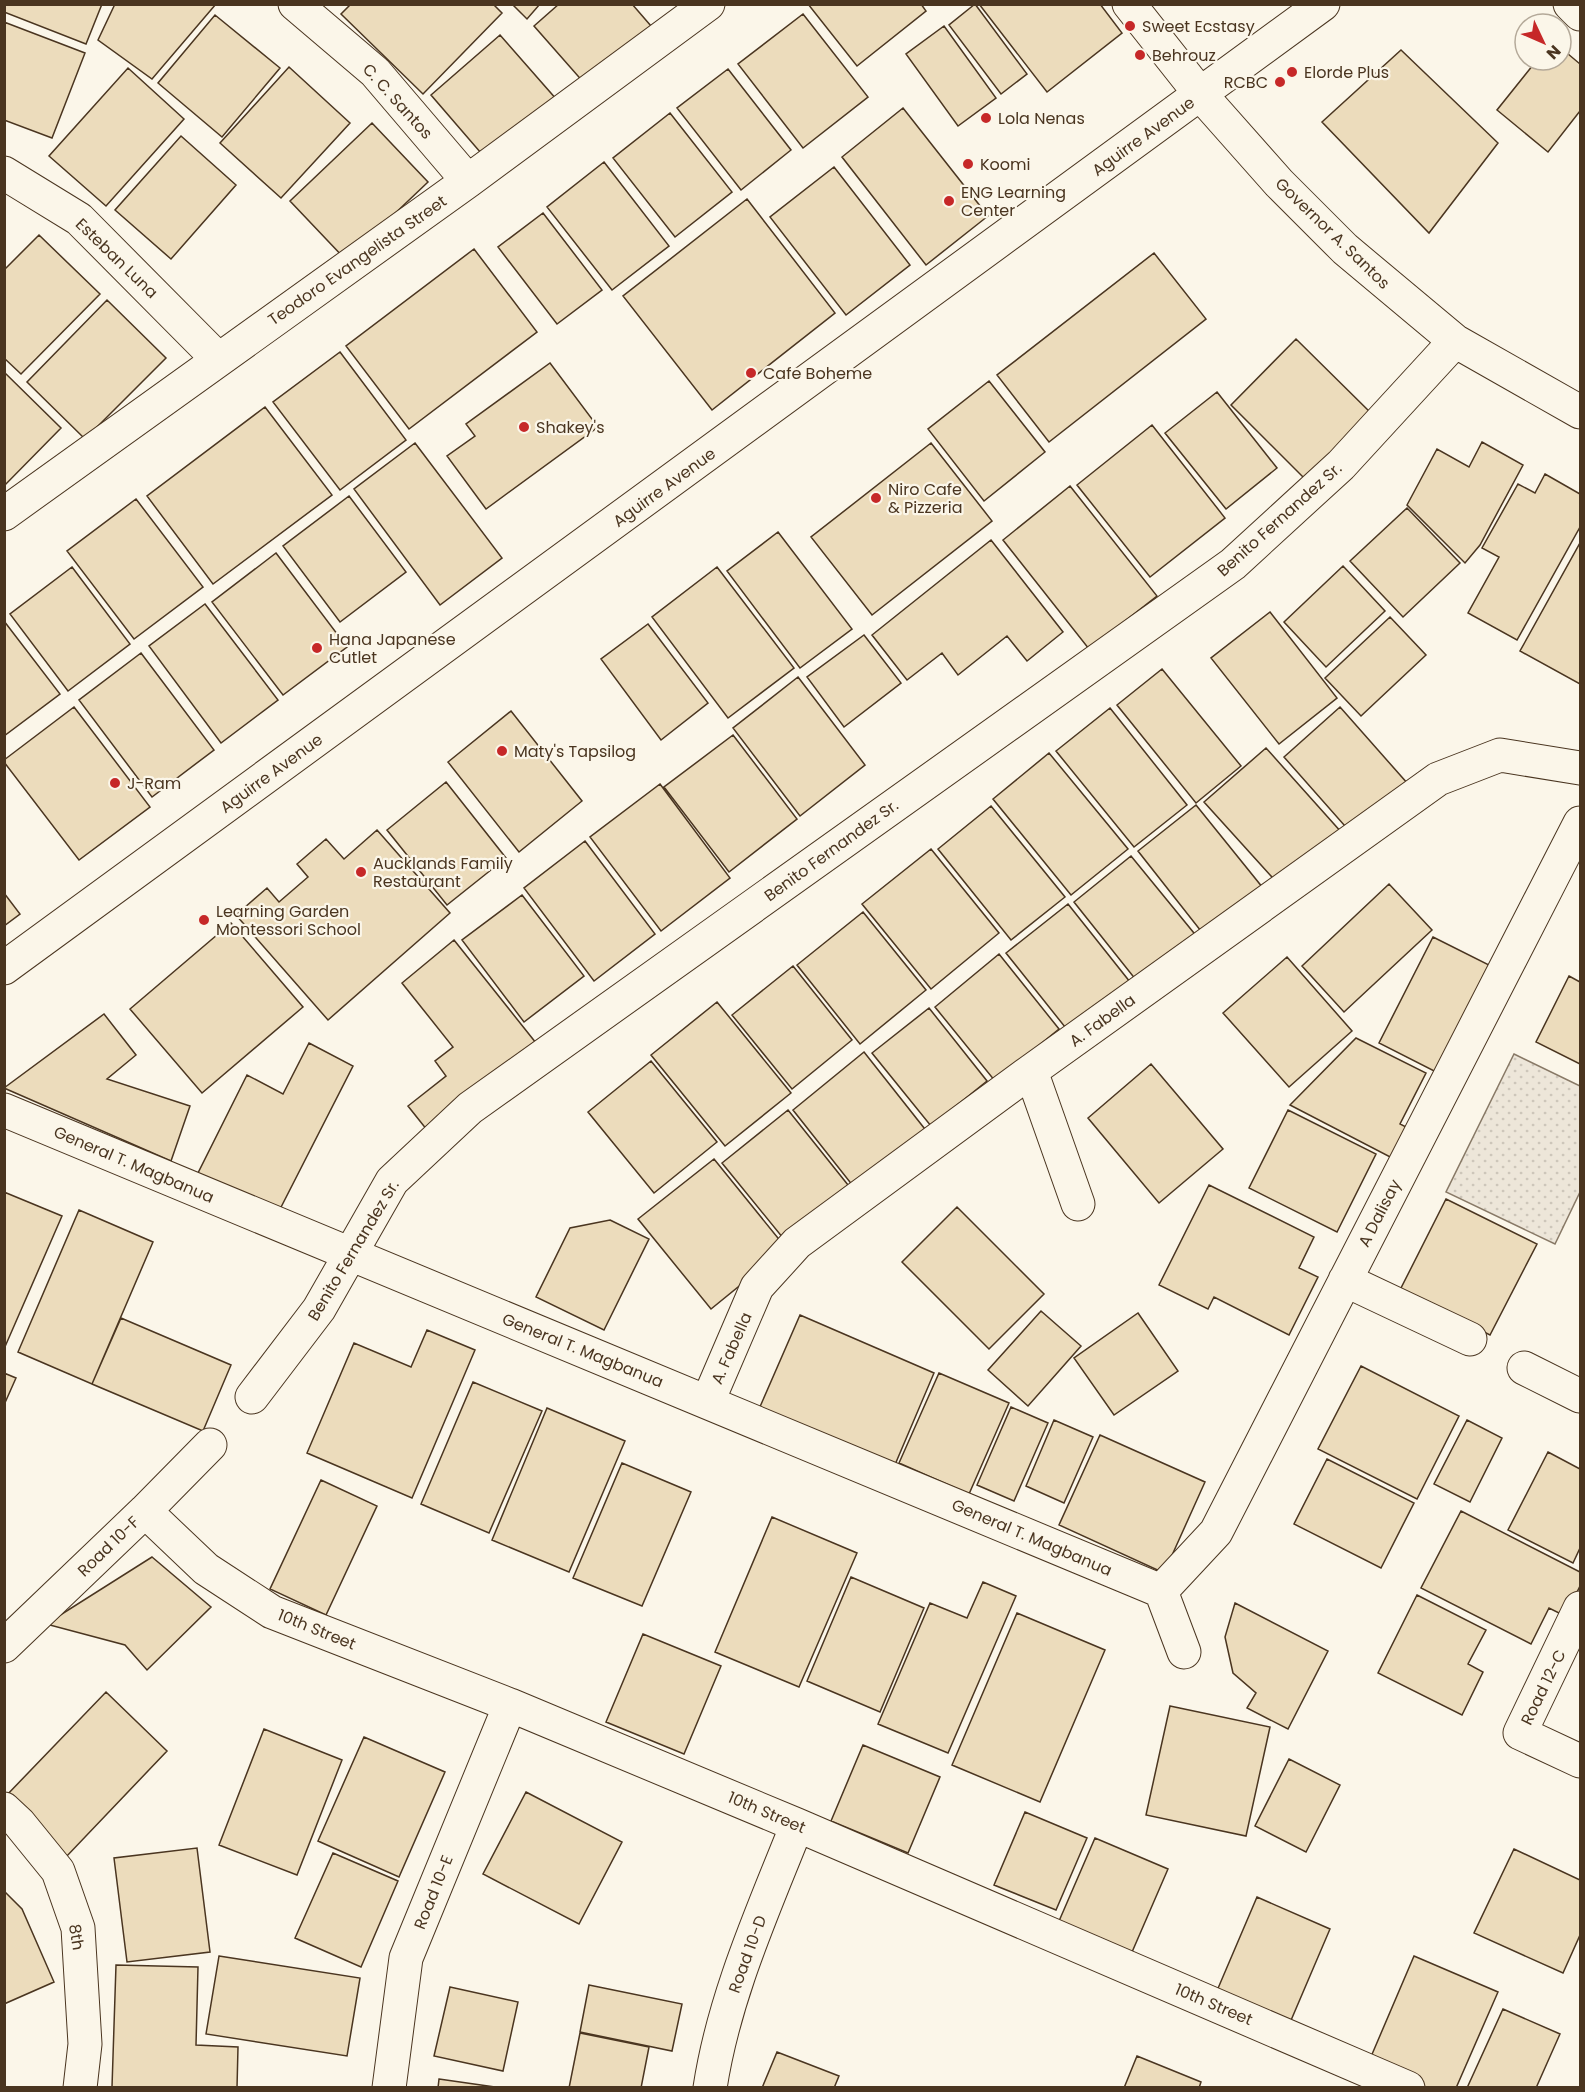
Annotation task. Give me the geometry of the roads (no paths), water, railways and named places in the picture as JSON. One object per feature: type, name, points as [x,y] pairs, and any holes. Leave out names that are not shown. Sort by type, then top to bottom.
[{"type":"street","name":"C. C. Santos","points":[[295,4],[375,72],[468,181]]},
{"type":"street","name":"Teodoro Evangelista Street","points":[[4,514],[468,181],[708,4]]},
{"type":"street","name":"Governor A. Santos","points":[[1129,4],[1201,95],[1279,183],[1345,249],[1455,341],[1581,412]]},
{"type":"street","name":"Aguirre Avenue","points":[[4,968],[1323,4]]},
{"type":"street","points":[[1570,4],[1581,14]]},
{"type":"street","name":"Esteban Luna","points":[[4,173],[79,219],[218,359]]},
{"type":"street","name":"Benito Fernandez Sr.","points":[[252,1397],[319,1309],[352,1255],[392,1181],[470,1108],[1233,564],[1341,465],[1455,341]]},
{"type":"street","name":"A. Fabella","points":[[708,1401],[757,1287],[797,1244],[1031,1071],[1438,779],[1500,755],[1581,768]]},
{"type":"street","name":"A Dalisay","points":[[1161,1591],[1216,1532],[1581,823]]},
{"type":"street","points":[[1031,1071],[1078,1204]]},
{"type":"street","name":"General T. Magbanua","points":[[4,1110],[1161,1591]]},
{"type":"street","points":[[1345,1280],[1470,1339]]},
{"type":"street","points":[[1524,1368],[1581,1396]]},
{"type":"street","name":"Road 10-F","points":[[4,1646],[145,1511],[210,1445]]},
{"type":"street","name":"10th Street","points":[[145,1511],[206,1569],[272,1612],[510,1705],[797,1825],[1408,2088]]},
{"type":"street","points":[[1161,1591],[1184,1652]]},
{"type":"street","name":"Road 12-C","points":[[1581,1608],[1520,1732],[1581,1761]]},
{"type":"street","name":"Road 10-E","points":[[389,2088],[406,1958],[510,1705]]},
{"type":"street","name":"8th","points":[[4,1809],[19,1823],[58,1871],[78,1928],[85,2044],[80,2088]]},
{"type":"street","name":"Road 10-D","points":[[710,2088],[716,2051],[736,1978],[797,1825]]},
{"type":"place","name":"Sweet Ecstasy","points":[[1130,26]]},
{"type":"place","name":"Behrouz","points":[[1140,55]]},
{"type":"place","name":"Elorde Plus","points":[[1292,72]]},
{"type":"place","name":"RCBC","points":[[1280,82]]},
{"type":"place","name":"Lola Nenas","points":[[986,118]]},
{"type":"place","name":"Koomi","points":[[968,164]]},
{"type":"place","name":"ENG Learning Center","points":[[949,201]]},
{"type":"place","name":"Cafe Boheme","points":[[751,373]]},
{"type":"place","name":"Shakey's","points":[[524,427]]},
{"type":"place","name":"Niro Cafe & Pizzeria","points":[[876,498]]},
{"type":"place","name":"Hana Japanese Cutlet","points":[[317,648]]},
{"type":"place","name":"Maty's Tapsilog","points":[[502,751]]},
{"type":"place","name":"J-Ram","points":[[115,783]]},
{"type":"place","name":"Aucklands Family Restaurant","points":[[361,872]]},
{"type":"place","name":"Learning Garden Montessori School","points":[[204,920]]}]
